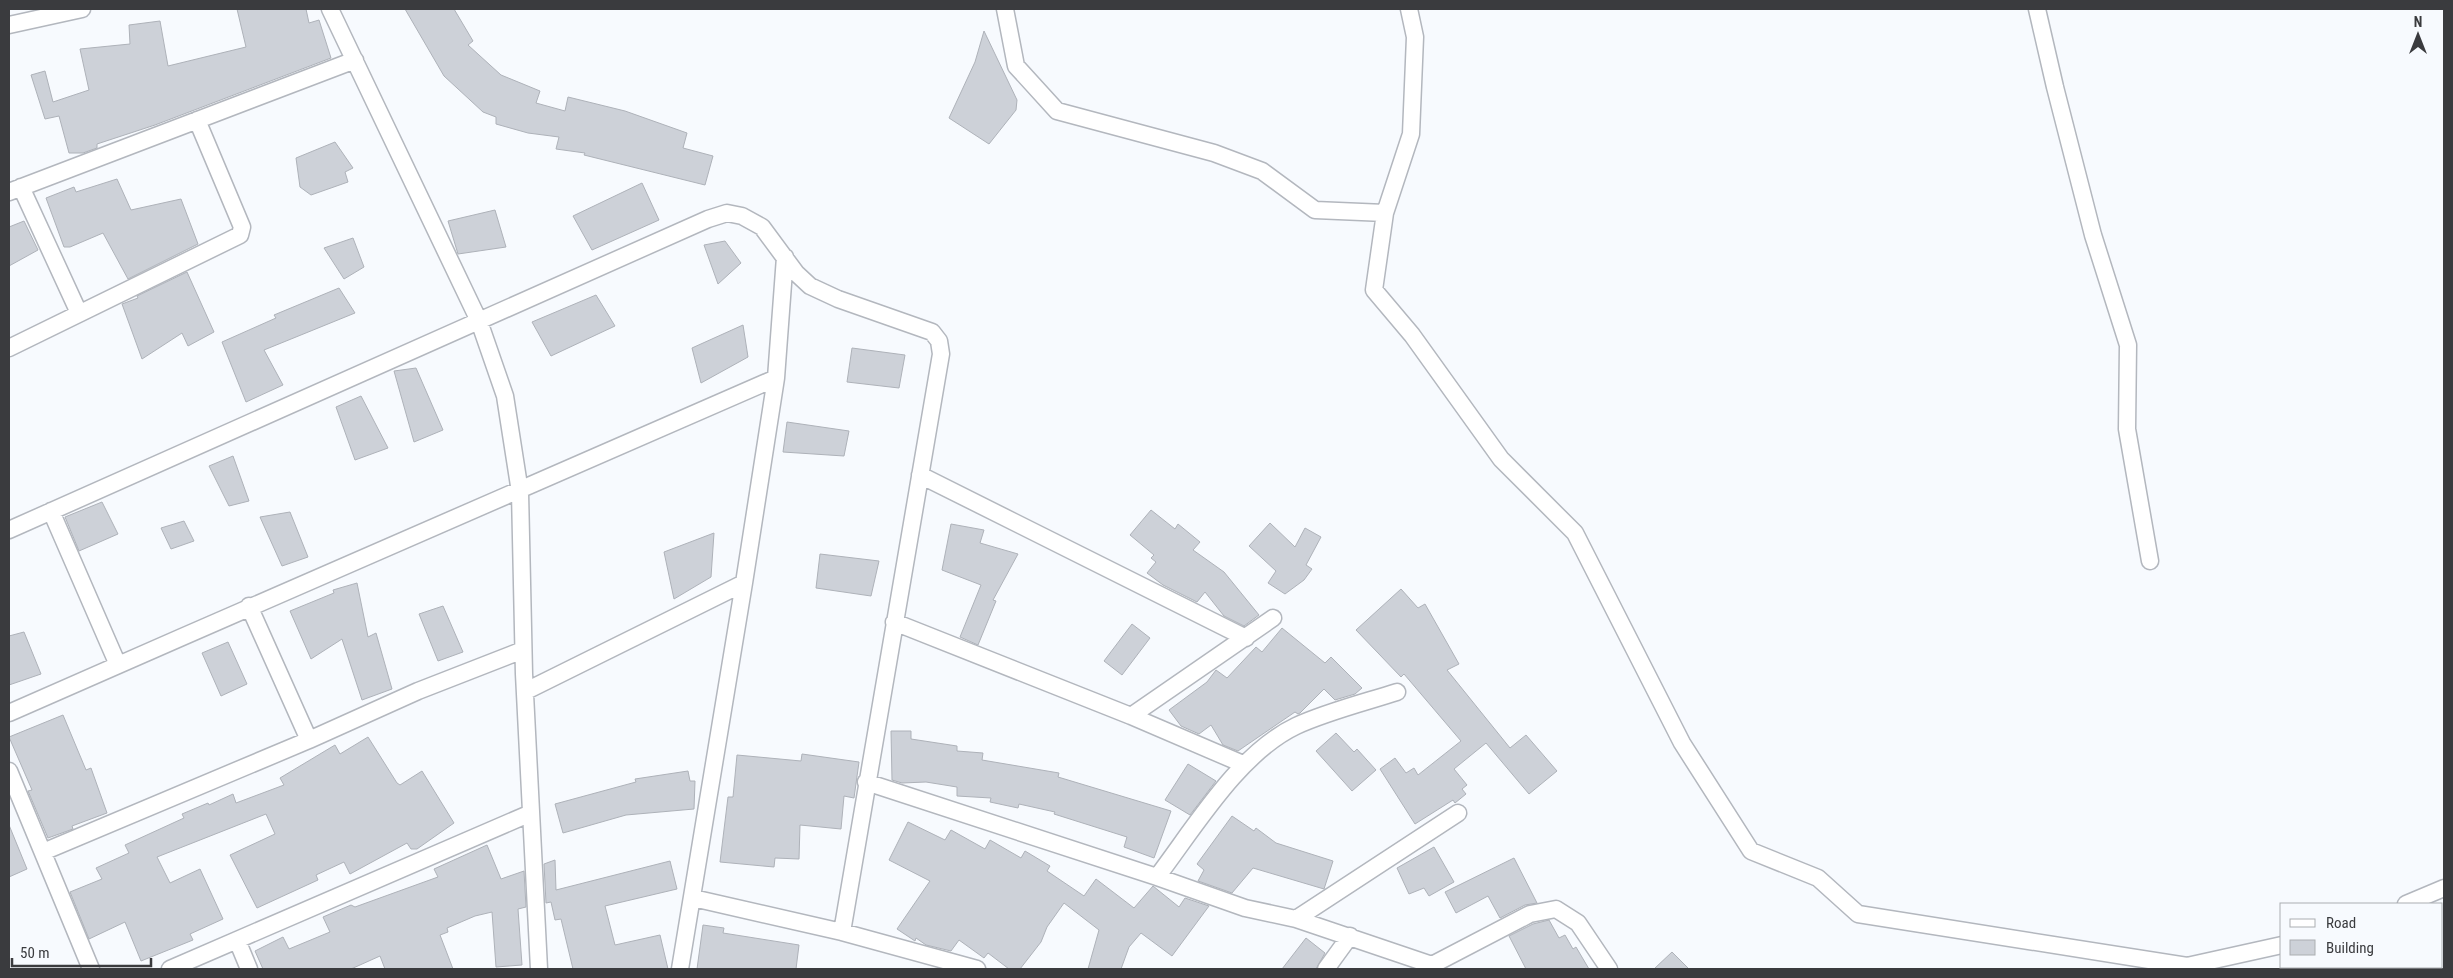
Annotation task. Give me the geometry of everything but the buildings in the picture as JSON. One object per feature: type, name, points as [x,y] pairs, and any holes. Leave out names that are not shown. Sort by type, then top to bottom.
[{"type":"street","points":[[9,25],[82,9]]},
{"type":"street","points":[[330,9],[480,321],[505,396],[520,492],[524,650],[539,969]]},
{"type":"street","points":[[1005,9],[1016,66],[1057,111],[1214,153],[1262,171],[1315,210],[1385,213]]},
{"type":"street","points":[[1409,9],[1415,37],[1411,134],[1385,213],[1374,290],[1412,335],[1501,459],[1575,533],[1682,743],[1751,851],[1818,878],[1858,914],[2186,966],[2280,945]]},
{"type":"street","points":[[2038,9],[2055,87],[2093,235],[2128,345],[2128,429],[2150,561]]},
{"type":"street","points":[[79,313],[15,190],[355,60]]},
{"type":"street","points":[[9,348],[240,236],[242,227],[197,120]]},
{"type":"street","points":[[9,530],[708,219],[727,213],[742,216],[762,227],[796,273],[810,286],[838,299],[932,332],[939,341],[941,354],[866,782],[842,932]]},
{"type":"street","points":[[680,969],[776,378],[785,257]]},
{"type":"street","points":[[9,713],[249,606],[520,492],[776,378]]},
{"type":"street","points":[[920,475],[1246,638]]},
{"type":"street","points":[[51,511],[118,665]]},
{"type":"street","points":[[526,691],[744,582]]},
{"type":"street","points":[[249,606],[309,740]]},
{"type":"street","points":[[1131,716],[1273,618]]},
{"type":"street","points":[[894,622],[1131,716],[1243,764]]},
{"type":"street","points":[[43,852],[309,740],[418,691],[524,650]]},
{"type":"street","points":[[1157,877],[1243,764],[1261,748],[1296,726],[1398,692]]},
{"type":"street","points":[[9,771],[91,969]]},
{"type":"street","points":[[866,782],[1157,877],[1245,908],[1296,920],[1350,936],[1433,967],[1530,914],[1556,909],[1578,922],[1609,969]]},
{"type":"street","points":[[1296,920],[1458,813]]},
{"type":"street","points":[[170,969],[532,814]]},
{"type":"street","points":[[2408,903],[2444,888]]},
{"type":"street","points":[[693,898],[842,932],[940,961],[977,969]]},
{"type":"street","points":[[1326,969],[1350,936]]},
{"type":"street","points":[[237,940],[248,969]]}]
